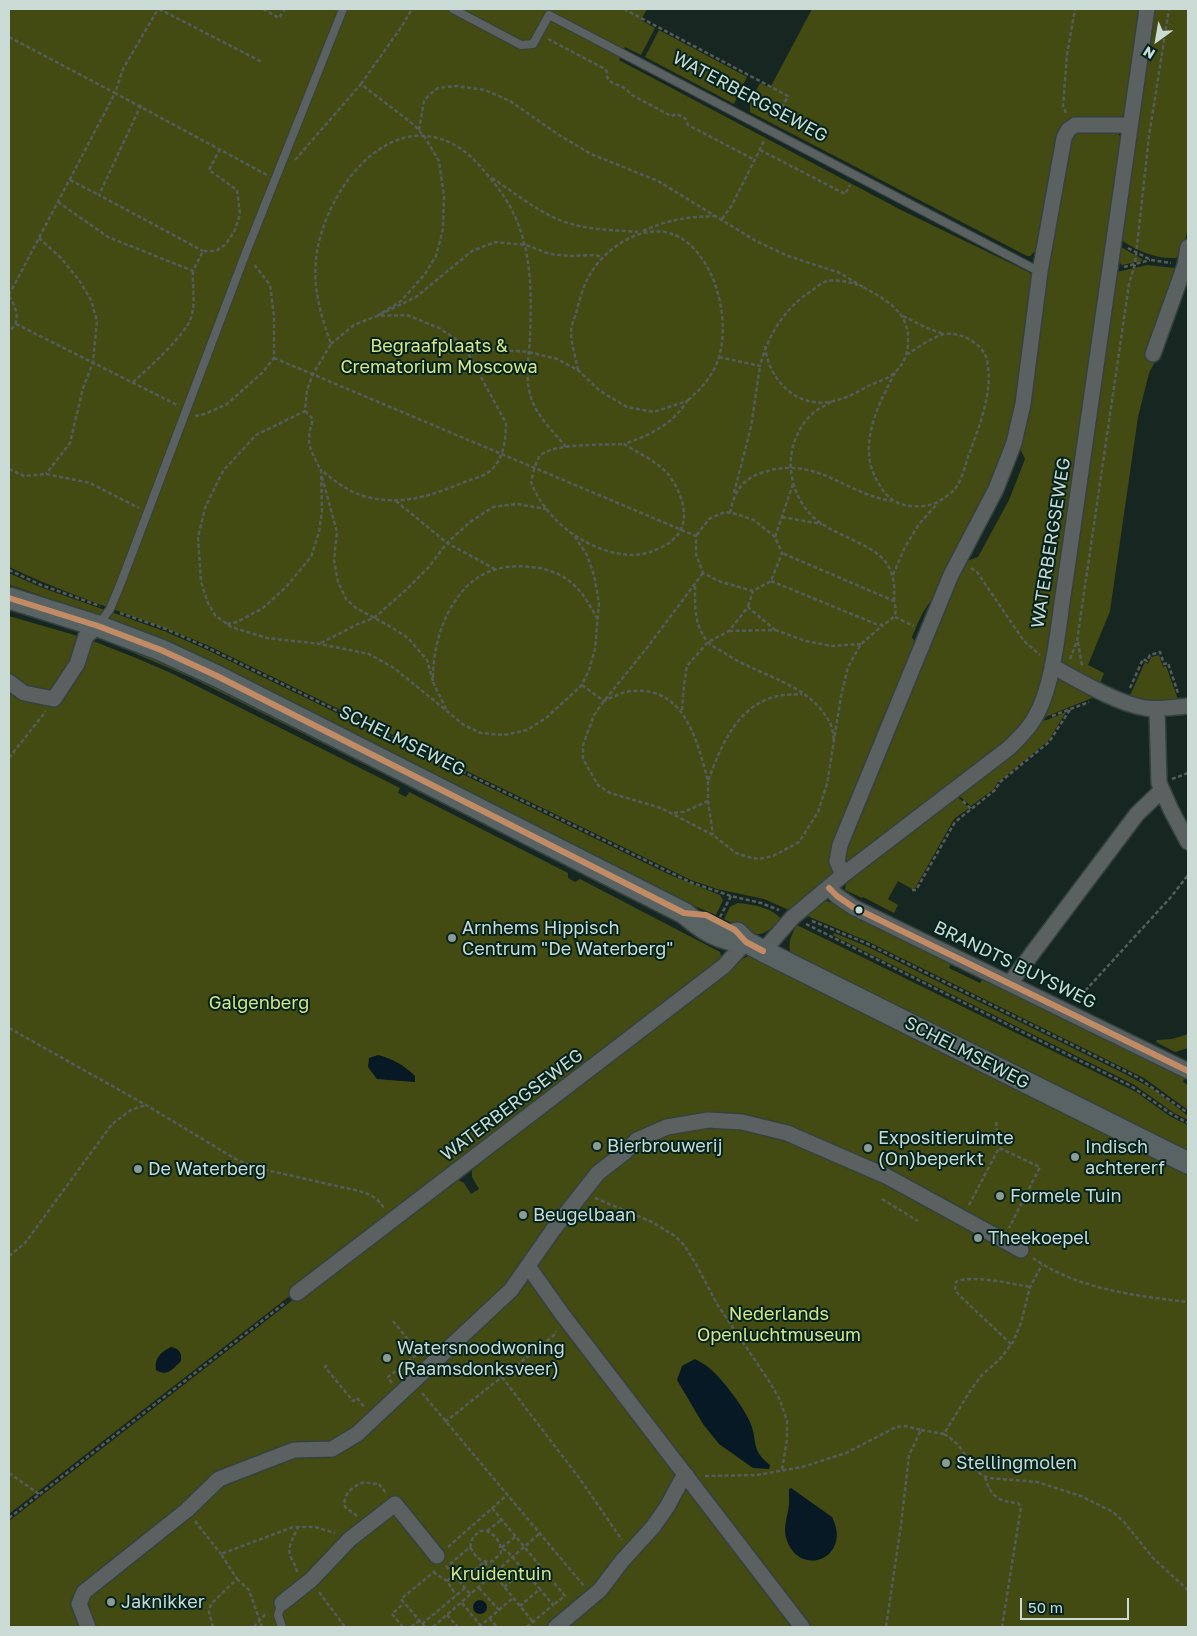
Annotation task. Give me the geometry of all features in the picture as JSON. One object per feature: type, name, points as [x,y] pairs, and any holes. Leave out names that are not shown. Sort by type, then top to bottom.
[{"type":"main road","name":"SCHELMSEWEG","points":[[9,598],[104,618],[161,650],[217,676],[684,913],[706,915],[735,930],[754,947],[1188,1163]]},
{"type":"street","name":"WATERBERGSEWEG","points":[[297,1293],[724,966],[754,947],[793,917],[843,875],[1009,748],[1036,717],[1058,670],[1114,239],[1147,9]]},
{"type":"street","points":[[843,875],[837,861],[840,845],[927,632],[959,559],[996,489],[1021,418],[1040,272],[1062,143],[1071,127],[1079,125],[1130,125]]},
{"type":"street","points":[[1153,354],[1187,265],[1188,247]]},
{"type":"street","points":[[9,682],[24,693],[54,699],[77,664],[86,636],[104,618]]},
{"type":"street","points":[[1058,670],[1106,694],[1144,708],[1157,709],[1186,706]]},
{"type":"street","points":[[1157,709],[1158,772],[1162,790],[1188,842]]},
{"type":"street","points":[[1010,983],[1137,814],[1162,790]]},
{"type":"street","name":"BRANDTS BUYSWEG","points":[[828,888],[853,907],[1072,1014],[1185,1064]]},
{"type":"street","points":[[88,1627],[79,1604],[84,1592],[186,1510],[219,1480],[294,1450],[332,1449],[352,1438],[413,1383],[470,1321],[511,1290],[598,1173],[637,1140],[667,1127],[708,1120],[742,1122],[786,1134],[819,1146],[886,1176],[1021,1250]]},
{"type":"street","points":[[528,1266],[562,1314],[802,1627]]},
{"type":"street","points":[[556,1627],[593,1597],[630,1551],[653,1527],[667,1507],[681,1481],[687,1476]]},
{"type":"street","points":[[282,1603],[311,1580],[368,1524],[395,1504],[442,1563]]},
{"type":"lane","points":[[104,618],[343,9]]},
{"type":"lane","points":[[454,9],[521,44],[532,44],[538,34]]},
{"type":"lane","name":"WATERBERGSEWEG","points":[[538,34],[551,12],[1040,272]]},
{"type":"lane","points":[[282,1603],[278,1615],[282,1627]]},
{"type":"path","points":[[9,331],[14,327],[17,320],[14,304],[9,296],[115,93],[123,69],[158,9],[262,62]]},
{"type":"path","points":[[263,9],[279,18],[285,9]]},
{"type":"path","points":[[9,37],[141,105],[275,179],[298,157],[361,84],[412,9]]},
{"type":"path","points":[[1071,127],[1063,106],[1075,9]]},
{"type":"path","points":[[959,559],[977,572],[1024,641],[1058,670],[1077,641],[1129,284],[1135,264],[1149,136],[1168,9]]},
{"type":"path","points":[[538,34],[606,69],[608,80],[619,86],[624,86],[630,94],[671,116],[677,114],[686,119],[688,125],[755,160]]},
{"type":"path","points":[[690,44],[692,40]]},
{"type":"path","points":[[361,84],[414,124],[424,136],[440,161],[444,196],[443,229],[436,256],[425,274],[401,301],[377,316]]},
{"type":"path","points":[[419,130],[424,101],[438,88],[456,86],[485,90],[510,101],[590,154],[658,181],[756,240],[788,256],[840,273],[883,298],[902,315],[927,328],[945,334],[959,335],[974,342],[982,349],[987,359],[986,405],[960,481],[954,490],[939,502],[919,524],[905,547],[893,575]]},
{"type":"path","points":[[99,195],[141,105]]},
{"type":"path","points":[[331,344],[321,316],[316,288],[316,259],[323,225],[334,200],[349,178],[366,160],[386,144],[406,136],[436,137],[454,144],[470,157],[503,193],[518,219],[526,245],[530,269],[531,304],[527,379],[530,396],[536,411],[566,447]]},
{"type":"path","points":[[70,180],[203,251],[216,251],[226,244],[240,214],[237,190],[210,170],[220,149]]},
{"type":"path","points":[[760,150],[845,194],[856,174]]},
{"type":"path","points":[[489,177],[541,210],[564,222],[590,228],[640,233],[658,231],[679,237],[700,253],[712,275],[720,299],[723,323],[721,350],[702,389],[665,426],[646,436],[624,444],[566,447],[549,450],[540,456],[534,468],[531,482],[535,492],[546,509],[573,534],[589,544],[612,552],[634,555],[652,552],[678,536],[684,520],[683,503],[667,473],[624,444]]},
{"type":"path","points":[[58,202],[108,237],[193,271]]},
{"type":"path","points":[[578,370],[571,332],[588,278],[602,257],[640,233],[662,222],[683,218],[717,216]]},
{"type":"path","points":[[39,238],[61,258],[79,280],[91,300],[96,321],[93,362],[83,388],[70,443],[46,474]]},
{"type":"path","points":[[1114,239],[1152,260],[1187,265]]},
{"type":"path","points":[[446,711],[433,681],[427,660],[408,638],[356,608],[346,599],[338,582],[334,560],[337,532],[320,470],[310,449],[308,435],[312,419],[305,411],[307,390],[313,374],[331,344],[354,325],[416,297],[472,251],[495,242],[526,245],[550,254],[571,256],[596,255],[602,257]]},
{"type":"path","points":[[133,382],[152,366],[186,328],[191,319],[194,306],[193,271],[203,251]]},
{"type":"path","points":[[183,418],[205,414],[227,404],[262,373],[274,358],[274,316],[270,285],[245,255]]},
{"type":"path","points":[[1110,271],[1152,260]]},
{"type":"path","points":[[730,513],[751,427],[760,366],[765,346],[778,323],[796,301],[826,281],[849,282],[863,287]]},
{"type":"path","points":[[377,316],[406,315],[439,328],[463,344],[486,349],[529,352],[557,359],[578,370],[600,391],[627,407],[654,412],[687,402]]},
{"type":"path","points":[[902,315],[909,330],[908,354]]},
{"type":"path","points":[[16,324],[187,410]]},
{"type":"path","points":[[893,502],[882,490],[873,475],[869,457],[870,436],[874,417],[895,373],[908,354],[945,334]]},
{"type":"path","points":[[320,470],[347,490],[366,497],[413,500],[445,491],[486,474],[494,468],[501,454],[506,436],[506,423],[463,344]]},
{"type":"path","points":[[765,346],[772,373],[784,388],[801,399],[816,402],[832,402]]},
{"type":"path","points":[[719,357],[760,366]]},
{"type":"path","points":[[274,358],[696,536]]},
{"type":"path","points":[[703,573],[594,715],[583,745],[583,759],[598,785],[610,793],[672,813],[713,835],[736,853],[759,859],[773,856],[799,842],[818,812],[827,784],[841,696],[848,667],[861,644],[894,617],[897,610],[894,601],[895,585],[893,575],[883,559],[863,545],[823,524],[813,516],[793,484],[790,453],[795,438],[803,424],[813,413],[832,402],[895,373]]},
{"type":"path","points":[[305,411],[256,435],[223,471],[205,508],[198,537],[201,582],[215,615],[225,624],[267,638],[320,644],[369,654],[394,668],[464,726],[481,733],[504,735],[527,730],[546,718],[582,685],[595,649],[599,603],[594,575],[587,555],[573,534]]},
{"type":"path","points":[[733,497],[740,486],[754,475],[770,470],[790,468],[813,471],[831,477],[865,494],[905,506],[920,506],[939,502]]},
{"type":"path","points":[[9,469],[24,476],[46,474],[90,483],[147,511]]},
{"type":"path","points":[[225,624],[237,622],[263,608],[286,587],[311,557],[319,532],[322,510],[320,470]]},
{"type":"path","points":[[775,537],[793,484]]},
{"type":"path","points":[[396,500],[447,544],[495,569]]},
{"type":"path","points":[[320,644],[358,624],[374,618],[428,568],[447,544],[470,522],[493,507],[517,504],[546,509]]},
{"type":"path","points":[[730,631],[748,607],[753,591],[771,581],[782,554],[775,537],[754,520],[725,512],[709,519],[696,536],[696,554],[703,573],[720,582],[753,591]]},
{"type":"path","points":[[782,517],[823,524]]},
{"type":"path","points":[[782,554],[894,601]]},
{"type":"path","points":[[433,681],[433,661],[439,635],[452,606],[463,591],[479,577],[495,569],[518,565],[556,572],[572,583],[584,596],[598,620]]},
{"type":"path","name":"SCHELMSEWEG","points":[[9,570],[104,618],[166,630],[199,644],[690,882],[730,896],[761,903],[793,917],[1131,1086],[1188,1123]]},
{"type":"path","points":[[771,581],[876,624],[883,625]]},
{"type":"path","points":[[694,585],[695,614],[700,630],[708,642],[737,662],[785,682],[819,707],[831,725],[834,744]]},
{"type":"path","points":[[748,607],[776,630],[806,641],[831,646],[861,644]]},
{"type":"path","points":[[894,617],[927,632]]},
{"type":"path","points":[[682,710],[687,666],[708,642],[730,631],[776,630]]},
{"type":"path","points":[[1125,701],[1143,659],[1147,661],[1150,655],[1160,652],[1164,664],[1168,663],[1186,706]]},
{"type":"path","points":[[582,685],[604,700]]},
{"type":"path","points":[[604,700],[631,690],[646,691],[664,697],[682,710],[688,720],[708,780],[708,801],[713,835]]},
{"type":"path","points":[[708,780],[720,750],[734,725],[749,711],[767,699],[783,695],[802,694]]},
{"type":"path","points":[[1036,717],[1046,718],[1106,694]]},
{"type":"path","points":[[9,758],[54,699]]},
{"type":"path","points":[[912,890],[916,890],[955,822],[995,790],[1000,782],[1049,742],[1072,708]]},
{"type":"path","points":[[672,813],[684,812],[708,801]]},
{"type":"path","points":[[1072,1014],[1085,991],[1171,897],[1188,875]]},
{"type":"path","name":"SCHELMSEWEG","points":[[793,917],[809,920],[866,943],[1120,1068],[1151,1085],[1188,1113]]},
{"type":"path","points":[[9,1028],[253,1167],[370,1195],[382,1203],[389,1222]]},
{"type":"path","points":[[9,1256],[25,1243],[112,1124],[131,1110],[146,1105]]},
{"type":"path","points":[[963,1218],[999,1148],[996,1122]]},
{"type":"path","points":[[999,1148],[1040,1168],[1003,1240]]},
{"type":"path","points":[[583,1191],[588,1195],[652,1222],[684,1244],[717,1304],[770,1380],[780,1400],[787,1421],[787,1439],[782,1470]]},
{"type":"path","points":[[882,1199],[918,1221]]},
{"type":"path","points":[[1021,1250],[1061,1275],[1135,1295],[1188,1302]]},
{"type":"path","points":[[944,1434],[970,1391],[982,1375],[1000,1359],[1011,1344],[1020,1323],[1030,1288],[1042,1264]]},
{"type":"path","points":[[1011,1344],[960,1296],[955,1290],[956,1282],[988,1280],[1030,1288]]},
{"type":"path","points":[[9,1518],[297,1293]]},
{"type":"path","points":[[445,1422],[554,1335],[562,1314]]},
{"type":"path","points":[[393,1321],[430,1366]]},
{"type":"path","points":[[327,1365],[325,1367],[353,1401],[357,1398],[374,1418]]},
{"type":"path","points":[[502,1377],[580,1479],[630,1551]]},
{"type":"path","points":[[413,1383],[593,1597]]},
{"type":"path","points":[[687,1476],[757,1475],[802,1467],[846,1453],[896,1428],[905,1426],[944,1434],[958,1444],[976,1472],[985,1477],[1037,1482],[1081,1496],[1113,1512],[1124,1522],[1152,1558],[1188,1590]]},
{"type":"path","points":[[886,1627],[909,1455],[921,1430]]},
{"type":"path","points":[[9,1473],[39,1494]]},
{"type":"path","points":[[985,1477],[989,1489],[996,1497],[1006,1502],[1018,1503],[1020,1507],[1002,1627]]},
{"type":"path","points":[[368,1524],[345,1507],[344,1500],[348,1492],[362,1483],[378,1483],[395,1504]]},
{"type":"path","points":[[464,1588],[424,1626],[401,1599],[433,1572],[492,1508],[507,1495]]},
{"type":"path","points":[[492,1508],[565,1596],[527,1627]]},
{"type":"path","points":[[186,1510],[221,1554],[237,1579],[249,1590],[262,1627]]},
{"type":"path","points":[[487,1531],[501,1520]]},
{"type":"path","points":[[221,1554],[298,1527],[315,1527],[350,1540]]},
{"type":"path","points":[[297,1591],[297,1569],[289,1551],[289,1546],[298,1527]]},
{"type":"path","points":[[460,1583],[484,1562],[493,1562],[501,1553],[501,1548],[496,1538],[487,1531],[480,1531],[476,1534],[471,1540],[470,1547],[476,1556],[484,1562],[533,1622]]},
{"type":"path","points":[[433,1627],[540,1533]]},
{"type":"path","points":[[501,1548],[515,1537]]},
{"type":"path","points":[[442,1563],[470,1547]]},
{"type":"path","points":[[501,1548],[507,1551],[553,1605]]},
{"type":"path","points":[[442,1563],[471,1595]]},
{"type":"path","points":[[504,1587],[524,1571]]},
{"type":"path","points":[[433,1572],[447,1581],[456,1596]]},
{"type":"path","points":[[447,1581],[454,1575]]},
{"type":"path","points":[[214,1627],[210,1612],[211,1604],[237,1579]]},
{"type":"path","points":[[311,1580],[345,1627]]},
{"type":"path","points":[[479,1588],[498,1610]]},
{"type":"path","points":[[520,1606],[540,1589]]},
{"type":"path","points":[[462,1603],[480,1626],[513,1598]]},
{"type":"path","points":[[403,1627],[392,1614],[404,1603]]},
{"type":"path","points":[[447,1615],[458,1627]]},
{"type":"path","points":[[489,1618],[496,1627]]},
{"type":"path","points":[[411,1627],[419,1621]]},
{"type":"green space","name":"Begraafplaats & Crematorium Moscowa","points":[[9,9],[647,9],[641,20],[655,28],[641,55],[625,47],[619,60],[901,210],[1029,272],[1033,277],[1021,390],[1002,460],[936,596],[925,610],[912,637],[915,642],[829,879],[789,910],[764,899],[717,889],[691,880],[207,645],[58,588],[9,567]]},
{"type":"green space","points":[[812,9],[1141,9],[1126,112],[1120,118],[1073,121],[1040,247],[1030,256],[1027,256],[750,112],[750,102],[760,83],[770,88]]},
{"type":"green space","points":[[1153,9],[1188,9],[1188,227],[1184,246],[1176,258],[1147,254],[1121,240]]},
{"type":"green space","points":[[659,30],[747,77],[734,104],[645,57]]},
{"type":"green space","points":[[1076,131],[1115,131],[1121,137],[1087,384],[1044,668],[1037,697],[1027,719],[1010,740],[850,862],[843,856],[964,562],[978,557],[1009,500],[1025,459],[1019,446],[1068,143]]},
{"type":"green space","points":[[1121,247],[1142,259],[1142,261],[1122,265],[1119,259]]},
{"type":"green space","points":[[1147,265],[1175,268],[1177,270],[1158,356],[1149,373],[1138,417],[1110,611],[1088,665],[1104,673],[1099,686],[1059,667],[1117,272]]},
{"type":"green space","points":[[9,573],[40,587],[105,610],[100,617],[9,585]]},
{"type":"green space","points":[[111,612],[164,631],[205,649],[668,874],[720,895],[723,900],[716,915],[668,895],[108,619]]},
{"type":"green space","name":"Galgenberg","points":[[9,616],[78,636],[78,640],[89,645],[93,641],[173,674],[400,788],[398,793],[406,797],[409,792],[568,873],[568,878],[575,882],[580,879],[720,952],[722,960],[9,1514]]},
{"type":"green space","points":[[97,637],[109,638],[232,693],[402,779],[402,783],[192,678]]},
{"type":"green space","points":[[1159,655],[1163,667],[1166,666],[1179,702],[1159,704],[1129,698],[1145,662],[1148,664],[1151,657]]},
{"type":"green space","points":[[1058,673],[1097,696],[1045,717],[1043,716]]},
{"type":"green space","points":[[1066,712],[1048,741],[997,783],[994,789],[971,806],[958,795],[1041,721]]},
{"type":"green space","points":[[414,785],[570,863],[570,867],[411,788]]},
{"type":"green space","points":[[957,796],[969,808],[954,819],[914,890],[898,881],[888,899],[898,905],[894,913],[845,890],[846,882],[850,878]]},
{"type":"green space","points":[[826,901],[834,903],[948,960],[947,962],[951,964],[949,968],[980,983],[982,980],[991,984],[994,982],[1185,1077],[1183,1082],[1188,1085],[1188,1110],[1144,1078],[867,941],[805,915],[817,903]]},
{"type":"green space","points":[[738,903],[767,909],[781,919],[766,932],[754,934],[748,932],[724,919],[730,907]]},
{"type":"green space","points":[[797,925],[1136,1092],[1171,1117],[1188,1125],[1188,1155],[794,958],[790,950],[790,942]]},
{"type":"green space","points":[[834,933],[866,946],[1125,1074],[1156,1091],[1188,1116],[1188,1120],[1174,1113],[1133,1084],[838,938],[833,935]]},
{"type":"green space","name":"Nederlands Openluchtmuseum","points":[[750,955],[1188,1170],[1188,1627],[9,1627],[9,1521],[389,1225],[455,1178],[464,1183],[471,1194],[479,1189],[472,1177],[472,1167],[545,1108],[740,960]]},
{"type":"green space","points":[[1188,1034],[1188,1048],[1175,1052],[1156,1042],[1157,1040],[1172,1039]]},
{"type":"water","points":[[378,1055],[407,1069],[415,1076],[415,1082],[377,1079],[368,1067],[369,1058]]},
{"type":"water","points":[[171,1347],[180,1352],[181,1361],[167,1372],[163,1373],[156,1370],[156,1362],[159,1356]]},
{"type":"water","points":[[695,1359],[719,1377],[742,1407],[752,1427],[759,1454],[770,1465],[769,1469],[753,1468],[719,1444],[703,1424],[677,1380],[682,1366]]},
{"type":"water","points":[[791,1488],[832,1517],[837,1531],[836,1543],[830,1553],[822,1559],[812,1561],[802,1558],[793,1551],[786,1538],[785,1525],[789,1504],[789,1489]]},
{"type":"water","points":[[477,1600],[483,1600],[487,1607],[483,1614],[477,1614],[473,1610],[473,1604]]},
{"type":"transit line","points":[[9,598],[98,626],[161,650],[217,676],[684,913],[706,915],[735,930],[746,942],[763,951]]},
{"type":"transit line","points":[[829,888],[853,907],[1188,1071]]},
{"type":"place","name":"Arnhems Hippisch Centrum \"De Waterberg\"","points":[[452,938]]},
{"type":"place","name":"Bierbrouwerij","points":[[597,1146]]},
{"type":"place","name":"Expositieruimte (On)beperkt","points":[[868,1148]]},
{"type":"place","name":"Indisch achtererf","points":[[1075,1157]]},
{"type":"place","name":"De Waterberg","points":[[138,1169]]},
{"type":"place","name":"Formele Tuin","points":[[1000,1196]]},
{"type":"place","name":"Beugelbaan","points":[[523,1215]]},
{"type":"place","name":"Theekoepel","points":[[978,1238]]},
{"type":"place","name":"Watersnoodwoning (Raamsdonksveer)","points":[[387,1358]]},
{"type":"place","name":"Stellingmolen","points":[[946,1463]]},
{"type":"place","name":"Jaknikker","points":[[111,1602]]},
{"type":"park label","name":"Kruidentuin","points":[[501,1574]]}]
